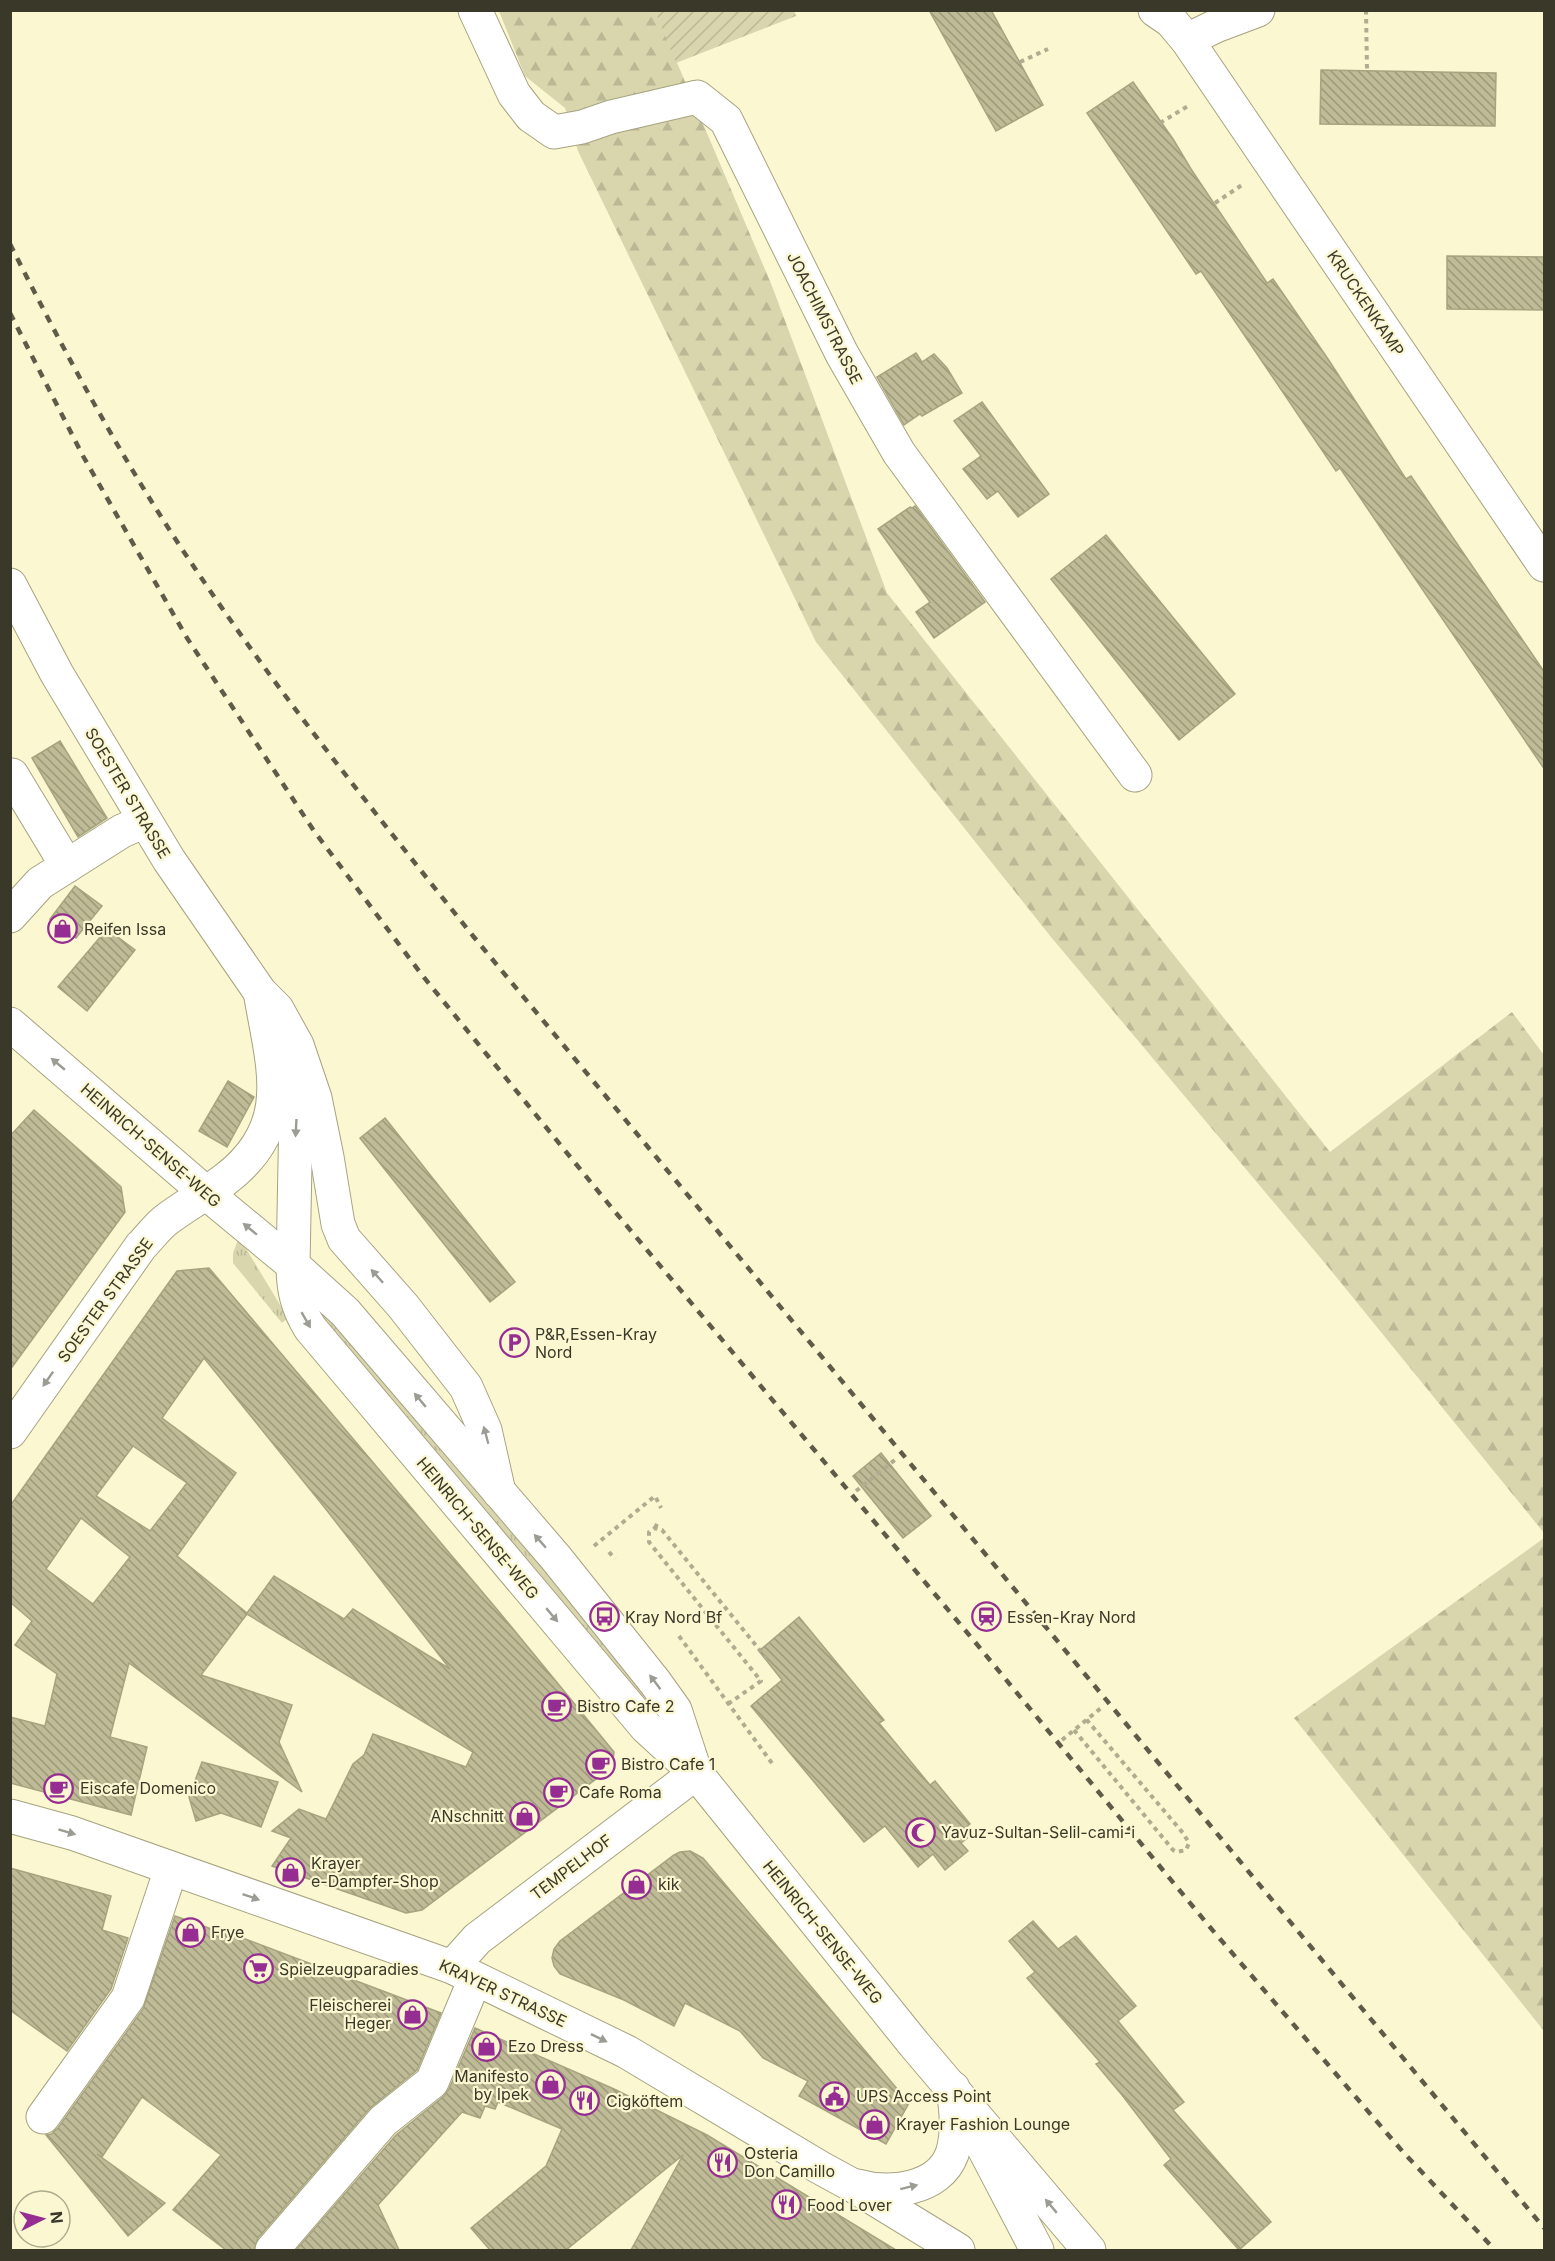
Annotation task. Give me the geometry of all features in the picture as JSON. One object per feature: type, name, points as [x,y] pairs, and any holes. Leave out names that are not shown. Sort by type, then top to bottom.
[{"type":"street","name":"JOACHIMSTRASSE","points":[[475,10],[514,94],[531,116],[554,132],[582,127],[611,117],[697,97],[726,120],[842,354],[899,453],[1135,776]]},
{"type":"street","name":"KRUCKENKAMP","points":[[1155,10],[1171,21],[1187,40],[1545,565]]},
{"type":"street","points":[[1187,40],[1258,10]]},
{"type":"street","name":"SOESTER STRASSE","points":[[10,585],[57,674],[169,860],[260,992],[277,1009],[297,1045],[315,1098],[335,1204]]},
{"type":"street","points":[[12,775],[67,866]]},
{"type":"street","points":[[10,916],[40,883],[122,831],[145,821]]},
{"type":"street","name":"SOESTER STRASSE","points":[[10,1432],[141,1246],[165,1221],[227,1179],[246,1161],[260,1143],[271,1117],[275,1081],[260,992]]},
{"type":"street","name":"SOESTER STRASSE","points":[[260,992],[291,1074],[296,1112],[293,1264]]},
{"type":"street","name":"HEINRICH-SENSE-WEG","points":[[10,1024],[293,1264],[345,1312],[565,1569],[655,1682],[675,1710],[696,1773]]},
{"type":"street","name":"HEINRICH-SENSE-WEG","points":[[335,1204],[344,1239],[403,1306],[466,1386],[485,1430],[499,1492]]},
{"type":"street","name":"HEINRICH-SENSE-WEG","points":[[293,1264],[293,1282],[297,1301],[310,1328],[646,1727],[696,1773],[914,2044],[1089,2250]]},
{"type":"street","name":"TEMPELHOF","points":[[272,2250],[383,2121],[432,2082],[464,1973],[477,1939],[696,1773]]},
{"type":"street","name":"KRAYER STRASSE","points":[[10,1816],[72,1833],[464,1973],[627,2052],[958,2250]]},
{"type":"street","points":[[43,2117],[128,1998],[171,1869]]},
{"type":"street","points":[[852,2185],[878,2191],[904,2189],[923,2183],[941,2170],[952,2155],[956,2139],[953,2088]]},
{"type":"street","name":"HEINRICH-SENSE-WEG","points":[[953,2088],[1036,2250]]},
{"type":"path","points":[[1366,10],[1367,70]]},
{"type":"path","points":[[1020,62],[1048,49]]},
{"type":"path","points":[[856,1491],[896,1459]]},
{"type":"path","points":[[565,1569],[656,1496],[661,1508]]},
{"type":"path","points":[[658,1522],[649,1532],[649,1542],[761,1681],[728,1704]]},
{"type":"path","points":[[655,1528],[662,1530],[767,1659]]},
{"type":"path","points":[[609,1552],[615,1559]]},
{"type":"path","points":[[679,1636],[774,1766]]},
{"type":"path","points":[[1062,1740],[1101,1708]]},
{"type":"path","points":[[1074,1730],[1173,1850],[1177,1852],[1186,1850],[1189,1843],[1183,1833],[1086,1719]]},
{"type":"green space","points":[[794,10],[796,16],[676,63],[655,11]]},
{"type":"green space","points":[[499,11],[655,11],[772,286],[887,593],[1330,1152],[1512,1012],[1544,1055],[1544,1533],[1329,1268],[1051,937],[816,642],[578,151],[565,108],[525,76]]},
{"type":"green space","points":[[239,1237],[288,1318],[282,1323],[233,1263],[233,1253]]},
{"type":"green space","points":[[315,1300],[649,1691],[642,1698],[333,1332],[315,1306]]},
{"type":"green space","points":[[1544,1538],[1544,2031],[1294,1718]]},
{"type":"building","points":[[929,10],[991,10],[1043,105],[996,131]]},
{"type":"building","points":[[1321,70],[1496,73],[1495,126],[1320,124]]},
{"type":"building","points":[[1133,82],[1267,283],[1273,279],[1406,479],[1411,476],[1545,673],[1545,770],[1340,468],[1336,471],[1201,271],[1196,274],[1087,113]]},
{"type":"building","points":[[1447,256],[1545,257],[1545,310],[1447,309]]},
{"type":"building","points":[[916,353],[922,362],[934,354],[947,368],[962,393],[922,416],[920,414],[904,425],[877,377]]},
{"type":"building","points":[[982,402],[1049,494],[1018,517],[998,491],[987,499],[963,469],[981,456],[954,421]]},
{"type":"building","points":[[915,506],[985,602],[934,638],[916,612],[930,602],[878,529]]},
{"type":"building","points":[[1106,535],[1235,694],[1179,740],[1051,579]]},
{"type":"building","points":[[60,741],[107,818],[78,837],[32,758]]},
{"type":"building","points":[[75,886],[102,906],[76,938],[50,919]]},
{"type":"building","points":[[107,929],[135,950],[87,1011],[58,987]]},
{"type":"building","points":[[228,1081],[254,1097],[227,1147],[199,1131]]},
{"type":"building","points":[[34,1110],[121,1187],[125,1212],[10,1370],[10,1136]]},
{"type":"building","points":[[385,1118],[515,1282],[490,1302],[360,1138]]},
{"type":"building","points":[[209,1268],[614,1752],[612,1767],[422,1910],[406,1913],[272,1866],[291,1838],[272,1831],[299,1809],[326,1819],[353,1764],[364,1755],[373,1734],[466,1767],[473,1752],[247,1614],[201,1675],[292,1705],[279,1742],[302,1792],[129,1663],[110,1737],[147,1747],[131,1815],[10,1783],[10,1717],[45,1726],[57,1674],[15,1645],[32,1621],[10,1602],[10,1506],[177,1271]],"holes":[[[204,1358],[325,1508],[450,1669],[353,1609],[344,1619],[274,1576],[247,1613],[177,1556],[236,1473],[162,1418]],[[133,1446],[187,1483],[150,1531],[96,1496]],[[81,1518],[130,1557],[93,1604],[46,1569]]]},
{"type":"building","points":[[881,1453],[931,1516],[903,1538],[853,1476]]},
{"type":"building","points":[[799,1617],[884,1720],[879,1723],[930,1785],[935,1781],[970,1824],[963,1830],[969,1837],[961,1843],[968,1851],[945,1870],[933,1854],[918,1867],[885,1826],[864,1842],[751,1706],[782,1680],[759,1651]]},
{"type":"building","points":[[202,1762],[278,1782],[261,1827],[221,1813],[196,1821],[189,1797]]},
{"type":"building","points":[[690,1851],[703,1858],[909,2103],[886,2144],[799,2096],[808,2081],[763,2058],[740,2031],[685,2003],[674,2026],[624,2000],[560,1974],[554,1966],[552,1958],[554,1949],[560,1941],[674,1855]]},
{"type":"building","points":[[10,1868],[111,1896],[102,1930],[128,1938],[111,1989],[67,2051],[10,2010]]},
{"type":"building","points":[[175,1916],[231,1936],[232,1934],[441,2013],[417,2070],[369,2109],[258,2238],[254,2250],[226,2250],[173,2210],[221,2155],[142,2097],[102,2157],[97,2154],[165,2203],[128,2236],[46,2135],[58,2128],[143,2009]]},
{"type":"building","points":[[1033,1921],[1058,1949],[1076,1936],[1136,2006],[1118,2021],[1184,2102],[1173,2110],[1271,2222],[1239,2250],[1164,2165],[1171,2159],[1096,2064],[1100,2062],[1027,1978],[1035,1972],[1009,1941]]},
{"type":"building","points":[[475,2028],[614,2089],[707,2135],[896,2250],[631,2250],[683,2155],[566,2250],[490,2250],[471,2228],[546,2166],[562,2129],[498,2102],[495,2109],[485,2106],[480,2118],[462,2112],[378,2205],[399,2250],[296,2250],[396,2135],[444,2096]]},
{"type":"railway","points":[[10,244],[96,407],[142,486],[225,612],[328,753],[473,936],[1544,2228]]},
{"type":"railway","points":[[10,313],[83,456],[187,638],[314,831],[422,975],[611,1207],[1209,1926],[1403,2152],[1495,2250]]},
{"type":"place","name":"Reifen Issa","points":[[63,929]]},
{"type":"place","name":"P&R,Essen-Kray Nord","points":[[514,1343]]},
{"type":"place","name":"Kray Nord Bf","points":[[604,1617]]},
{"type":"place","name":"Essen-Kray Nord","points":[[986,1617]]},
{"type":"place","name":"Bistro Cafe 2","points":[[556,1706]]},
{"type":"place","name":"Bistro Cafe 1","points":[[600,1764]]},
{"type":"place","name":"Eiscafe Domenico","points":[[59,1788]]},
{"type":"place","name":"Cafe Roma","points":[[558,1792]]},
{"type":"place","name":"ANschnitt","points":[[525,1816]]},
{"type":"place","name":"Yavuz-Sultan-Selil-cami-i","points":[[920,1832]]},
{"type":"place","name":"Krayer e-Dampfer-Shop","points":[[290,1872]]},
{"type":"place","name":"kik","points":[[637,1884]]},
{"type":"place","name":"Frye","points":[[190,1932]]},
{"type":"place","name":"Spielzeugparadies","points":[[258,1969]]},
{"type":"place","name":"Fleischerei Heger","points":[[412,2014]]},
{"type":"place","name":"Ezo Dress","points":[[487,2046]]},
{"type":"place","name":"Manifesto by Ipek","points":[[550,2085]]},
{"type":"place","name":"UPS Access Point","points":[[835,2096]]},
{"type":"place","name":"Cigköftem","points":[[585,2101]]},
{"type":"place","name":"Krayer Fashion Lounge","points":[[875,2124]]},
{"type":"place","name":"Osteria Don Camillo","points":[[723,2162]]},
{"type":"place","name":"Food Lover","points":[[786,2205]]}]
